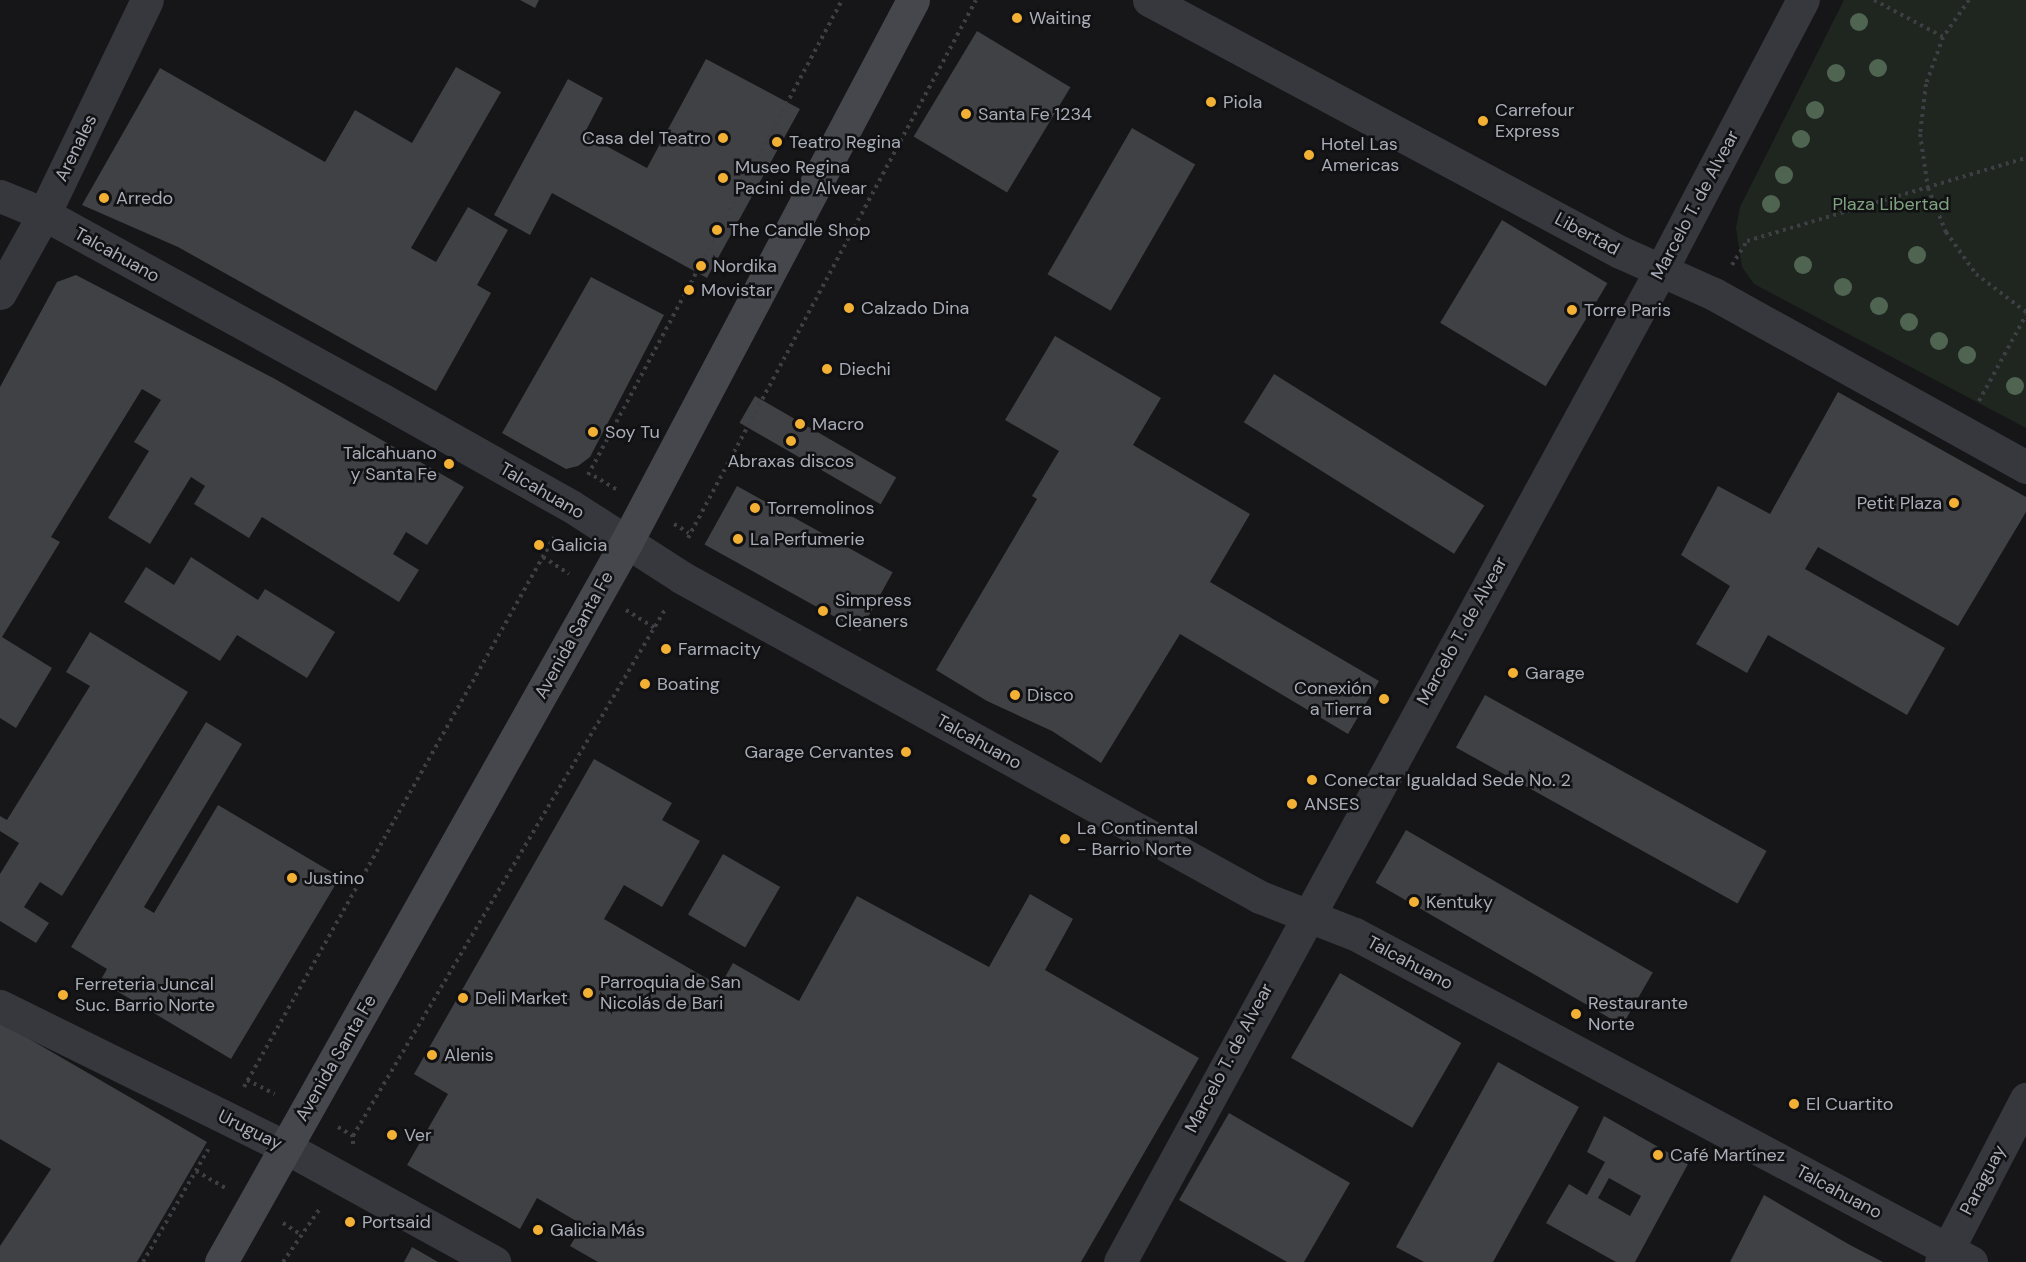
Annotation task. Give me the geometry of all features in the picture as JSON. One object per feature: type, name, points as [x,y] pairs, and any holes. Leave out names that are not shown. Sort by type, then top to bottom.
[{"type":"main road","name":"Avenida Santa Fe","points":[[221,1262],[626,543],[913,0]]},
{"type":"street","name":"Arenales","points":[[0,293],[44,214],[147,0]]},
{"type":"street","name":"Libertad","points":[[1149,0],[1620,252],[1662,268],[1714,294],[2026,467]]},
{"type":"street","name":"Marcelo T. de Alvear","points":[[1120,1262],[1306,915],[1662,268],[1803,0]]},
{"type":"street","name":"Talcahuano","points":[[0,196],[44,214],[571,506],[681,578],[1260,897],[1355,934],[1953,1258]]},
{"type":"street","name":"Uruguay","points":[[0,1006],[285,1147],[494,1262]]},
{"type":"street","name":"Paraguay","points":[[1953,1258],[2026,1099]]},
{"type":"path","points":[[143,1262],[571,506],[842,0]]},
{"type":"path","points":[[284,1262],[300,1234],[311,1224],[353,1150],[353,1136],[656,629],[681,578],[688,533],[976,0]]},
{"type":"path","points":[[1874,0],[1943,37]]},
{"type":"path","points":[[1962,433],[2026,313],[1976,274],[1946,232],[1928,188],[1920,134],[1926,84],[1943,37],[1969,0]]},
{"type":"path","points":[[1714,294],[1748,241],[2026,158]]},
{"type":"green space","name":"Plaza Libertad","points":[[1844,0],[2026,0],[2026,428],[1754,284],[1742,267],[1736,228],[1740,207]]},
{"type":"building","points":[[520,0],[539,0],[535,8]]},
{"type":"building","points":[[977,31],[1070,87],[1007,193],[914,136]]},
{"type":"building","points":[[706,59],[800,109],[707,278],[552,193],[530,235],[494,215],[568,79],[603,98],[584,134],[647,168]]},
{"type":"building","points":[[456,67],[501,92],[411,248],[436,262],[468,207],[508,230],[477,285],[491,293],[436,391],[178,247],[82,205],[160,68],[325,162],[355,110],[412,143]]},
{"type":"building","points":[[1132,128],[1195,164],[1111,311],[1048,274]]},
{"type":"building","points":[[1502,220],[1607,283],[1546,386],[1440,323]]},
{"type":"building","points":[[76,275],[275,379],[464,487],[427,545],[406,532],[393,554],[419,570],[399,602],[262,517],[249,538],[194,504],[205,486],[191,477],[150,544],[108,518],[149,451],[134,442],[161,400],[142,389],[51,537],[60,542],[2,637],[52,668],[16,728],[0,718],[0,387],[57,282]]},
{"type":"building","points":[[591,277],[664,315],[590,457],[578,466],[566,469],[502,433]]},
{"type":"building","points":[[1055,336],[1161,398],[1133,445],[1250,514],[1210,582],[1379,681],[1348,734],[1180,634],[1101,763],[1052,731],[987,701],[936,670],[1037,499],[1032,496],[1059,451],[1005,420]]},
{"type":"building","points":[[1274,374],[1484,505],[1454,554],[1244,422]]},
{"type":"building","points":[[1838,392],[2026,497],[2026,512],[1958,626],[1818,547],[1805,569],[1945,648],[1907,715],[1768,635],[1747,673],[1696,644],[1730,586],[1681,555],[1718,486],[1770,514]]},
{"type":"building","points":[[755,396],[896,478],[881,504],[740,423]]},
{"type":"building","points":[[737,486],[893,572],[860,631],[705,545]]},
{"type":"building","points":[[191,557],[258,600],[265,589],[335,632],[307,678],[237,635],[220,661],[124,602],[146,567],[174,585]]},
{"type":"building","points":[[90,632],[188,692],[62,896],[40,882],[24,907],[49,923],[36,943],[0,921],[0,874],[19,843],[0,831],[0,816],[7,820],[90,686],[66,672]]},
{"type":"building","points":[[1485,695],[1767,851],[1738,904],[1456,747]]},
{"type":"building","points":[[206,722],[242,744],[144,907],[154,913],[218,805],[340,877],[231,1059],[100,981],[107,969],[71,947]]},
{"type":"building","points":[[594,759],[672,803],[662,820],[700,841],[662,907],[624,885],[604,919],[720,986],[733,963],[799,1001],[857,896],[989,967],[1030,894],[1073,919],[1045,970],[1199,1058],[1081,1262],[598,1262],[570,1246],[583,1225],[537,1198],[520,1229],[407,1165],[448,1094],[414,1074]]},
{"type":"building","points":[[1406,830],[1653,972],[1622,1025],[1376,883]]},
{"type":"building","points":[[723,854],[780,887],[745,948],[688,915]]},
{"type":"building","points":[[1340,973],[1461,1043],[1412,1128],[1291,1058]]},
{"type":"building","points":[[0,1022],[207,1142],[137,1262],[0,1262],[0,1246],[51,1169],[0,1139]]},
{"type":"building","points":[[1498,1062],[1579,1107],[1493,1262],[1424,1262],[1396,1247]]},
{"type":"building","points":[[1229,1113],[1350,1183],[1304,1262],[1287,1262],[1179,1200]]},
{"type":"building","points":[[1604,1116],[1688,1164],[1635,1262],[1616,1262],[1546,1223],[1569,1184],[1587,1195],[1605,1162],[1587,1152]],"holes":[[[1609,1178],[1641,1196],[1630,1216],[1598,1198]]]},
{"type":"building","points":[[1764,1195],[1850,1245],[1883,1262],[1730,1262]]},
{"type":"building","points":[[412,1247],[438,1262],[404,1262]]},
{"type":"place","name":"Waiting","points":[[1017,18]]},
{"type":"place","name":"Piola","points":[[1211,102]]},
{"type":"place","name":"Santa Fe 1234","points":[[966,114]]},
{"type":"place","name":"Carrefour Express","points":[[1483,121]]},
{"type":"place","name":"Casa del Teatro","points":[[723,138]]},
{"type":"place","name":"Teatro Regina","points":[[777,142]]},
{"type":"place","name":"Hotel Las Americas","points":[[1309,155]]},
{"type":"place","name":"Museo Regina Pacini de Alvear","points":[[723,178]]},
{"type":"place","name":"Arredo","points":[[104,198]]},
{"type":"place","name":"The Candle Shop","points":[[717,230]]},
{"type":"place","name":"Nordika","points":[[701,266]]},
{"type":"place","name":"Movistar","points":[[689,290]]},
{"type":"place","name":"Calzado Dina","points":[[849,308]]},
{"type":"place","name":"Torre Paris","points":[[1572,310]]},
{"type":"place","name":"Diechi","points":[[827,369]]},
{"type":"place","name":"Macro","points":[[800,424]]},
{"type":"place","name":"Soy Tu","points":[[593,432]]},
{"type":"place","name":"Abraxas discos","points":[[791,441]]},
{"type":"place","name":"Talcahuano y Santa Fe","points":[[449,464]]},
{"type":"place","name":"Petit Plaza","points":[[1954,503]]},
{"type":"place","name":"Torremolinos","points":[[755,508]]},
{"type":"place","name":"La Perfumerie","points":[[738,539]]},
{"type":"place","name":"Galicia","points":[[539,545]]},
{"type":"place","name":"Simpress Cleaners","points":[[823,611]]},
{"type":"place","name":"Farmacity","points":[[666,649]]},
{"type":"place","name":"Garage","points":[[1513,673]]},
{"type":"place","name":"Boating","points":[[645,684]]},
{"type":"place","name":"Disco","points":[[1015,695]]},
{"type":"place","name":"Conexión a Tierra","points":[[1384,699]]},
{"type":"place","name":"Garage Cervantes","points":[[906,752]]},
{"type":"place","name":"Conectar Igualdad Sede No. 2","points":[[1312,780]]},
{"type":"place","name":"ANSES","points":[[1292,804]]},
{"type":"place","name":"La Continental - Barrio Norte","points":[[1065,839]]},
{"type":"place","name":"Justino","points":[[292,878]]},
{"type":"place","name":"Kentuky","points":[[1414,902]]},
{"type":"place","name":"Parroquia de San Nicolás de Bari","points":[[588,993]]},
{"type":"place","name":"Ferreteria Juncal Suc. Barrio Norte","points":[[63,995]]},
{"type":"place","name":"Deli Market","points":[[463,998]]},
{"type":"place","name":"Restaurante Norte","points":[[1576,1014]]},
{"type":"place","name":"Alenis","points":[[432,1055]]},
{"type":"place","name":"El Cuartito","points":[[1794,1104]]},
{"type":"place","name":"Ver","points":[[392,1135]]},
{"type":"place","name":"Café Martínez","points":[[1658,1155]]},
{"type":"place","name":"Portsaid","points":[[350,1222]]},
{"type":"place","name":"Galicia Más","points":[[538,1230]]}]
